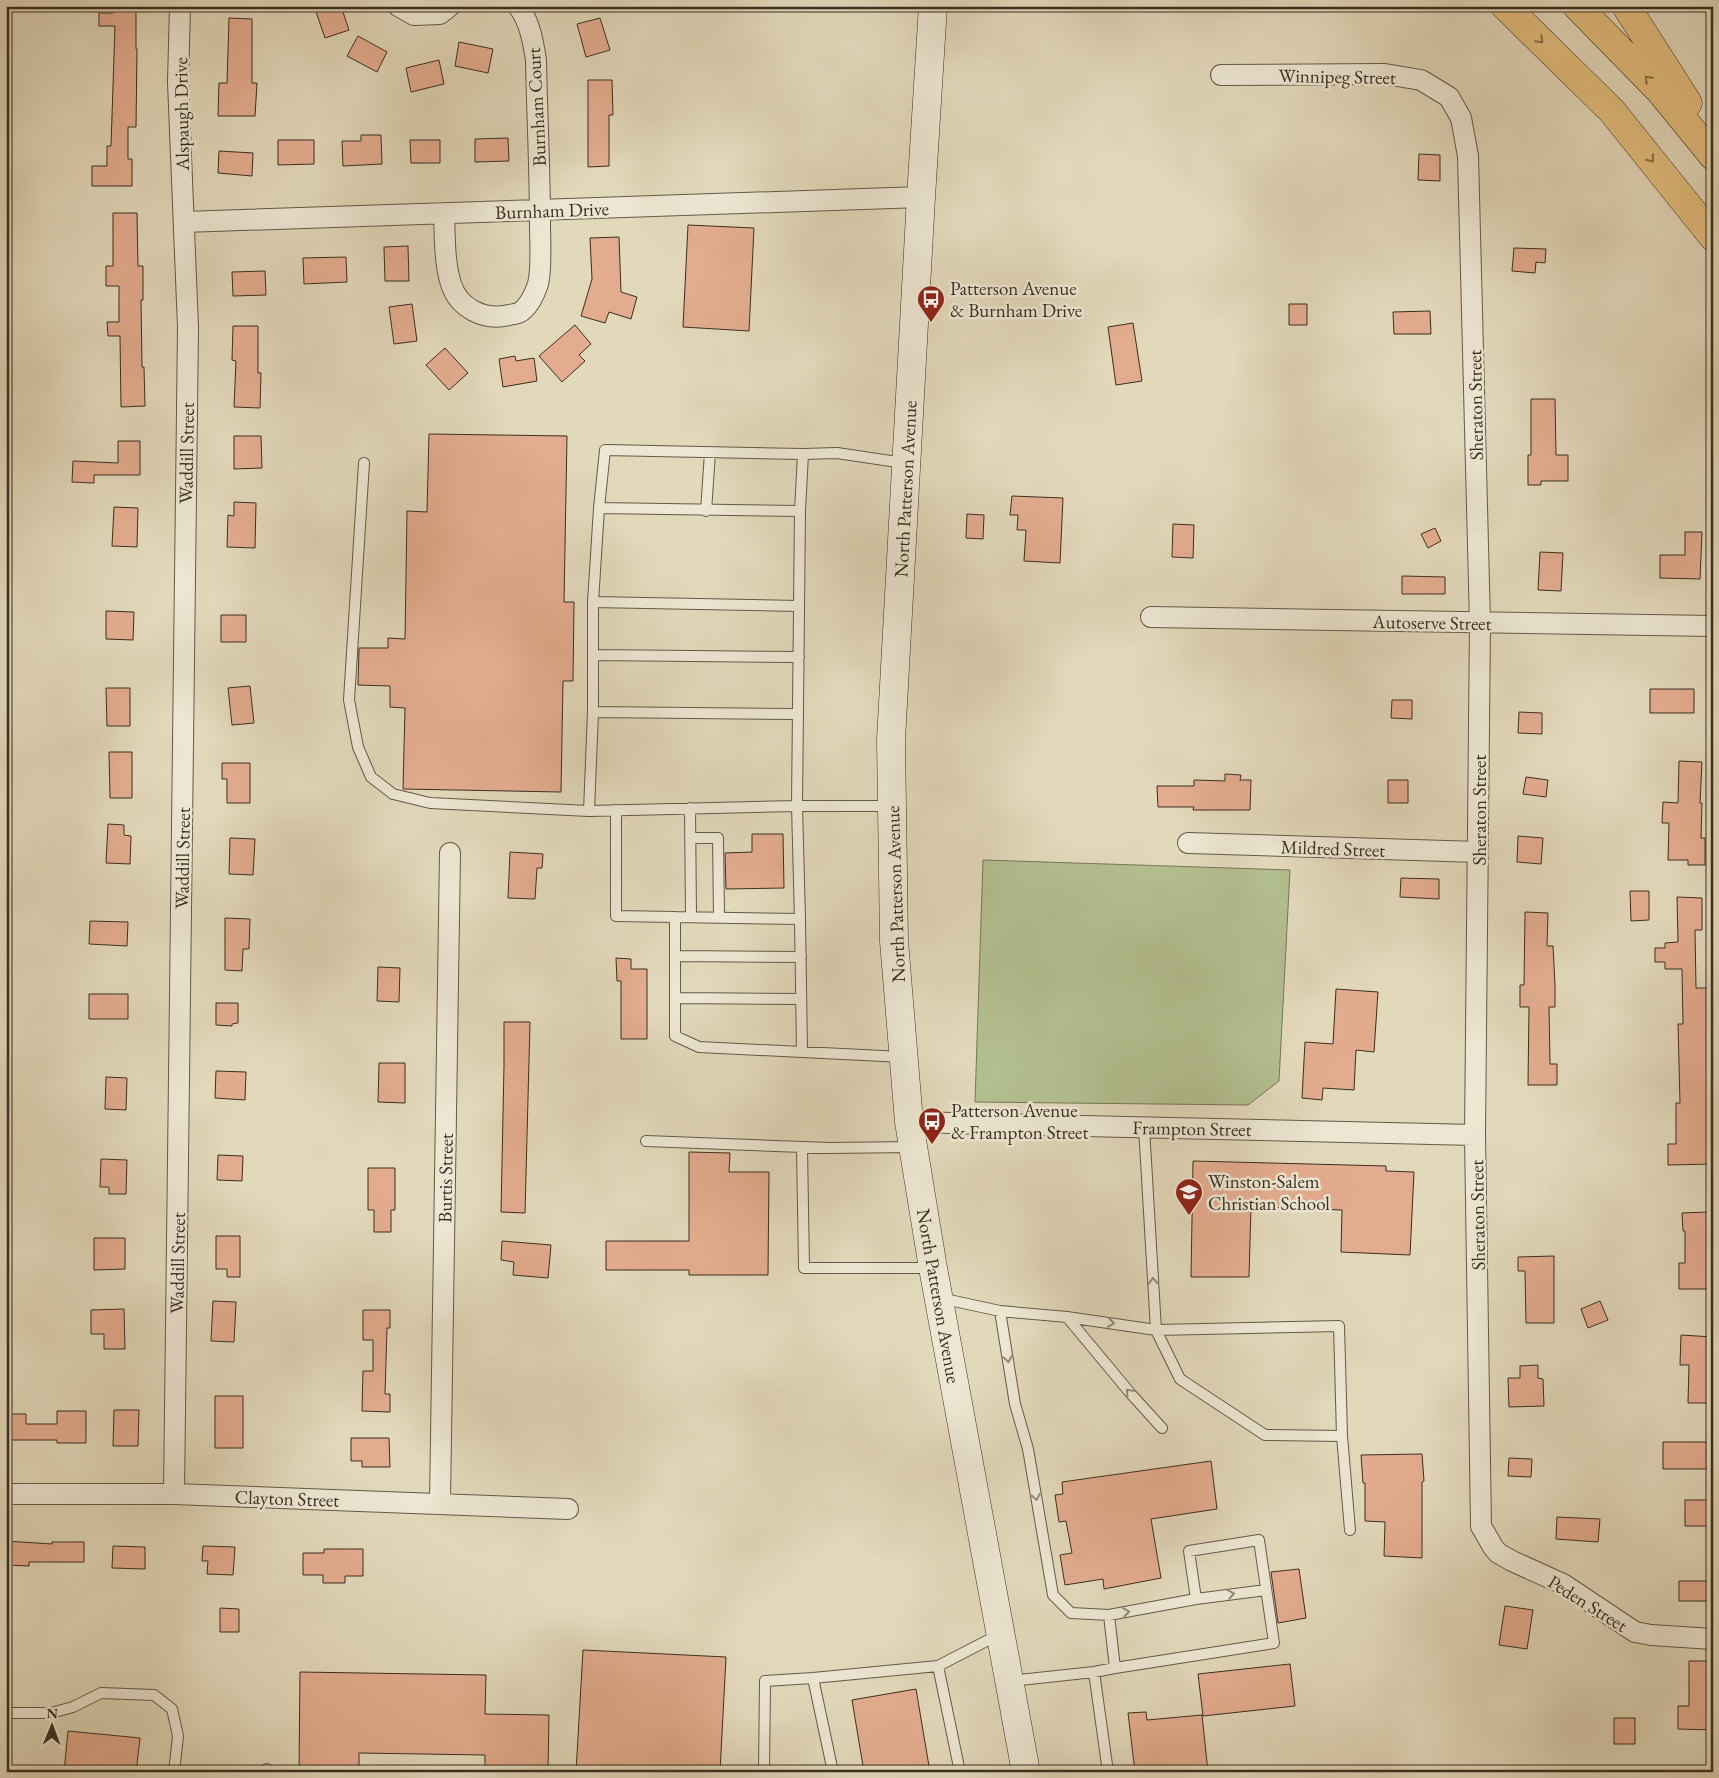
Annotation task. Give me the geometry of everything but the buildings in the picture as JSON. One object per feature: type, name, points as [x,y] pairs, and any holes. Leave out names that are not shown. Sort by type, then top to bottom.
[{"type":"highway","points":[[1505,6],[1612,112],[1713,237]]},
{"type":"highway","points":[[1577,6],[1660,91],[1713,156]]},
{"type":"highway","points":[[1626,6],[1713,143]]},
{"type":"main road","name":"North Patterson Avenue","points":[[933,6],[892,740],[894,941],[911,1134],[933,1268],[1026,1772]]},
{"type":"street","name":"Alspaugh Drive","points":[[180,6],[178,82],[184,222]]},
{"type":"street","points":[[398,6],[414,15],[440,14],[450,6]]},
{"type":"street","name":"Burnham Court","points":[[444,212],[447,262],[451,285],[459,299],[471,309],[485,316],[501,317],[517,314],[523,310],[533,297],[538,282],[540,210],[536,60],[530,29],[518,6]]},
{"type":"street","name":"Winnipeg Street","points":[[1220,75],[1385,74],[1421,80],[1449,97]]},
{"type":"street","name":"Sheraton Street","points":[[1449,97],[1461,118],[1468,156],[1480,623],[1475,1135],[1481,1526]]},
{"type":"street","name":"Burnham Drive","points":[[184,222],[921,197]]},
{"type":"street","name":"Waddill Street","points":[[174,1494],[188,327],[184,222]]},
{"type":"street","name":"Autoserve Street","points":[[1151,617],[1713,626]]},
{"type":"street","name":"Mildred Street","points":[[1188,843],[1478,852]]},
{"type":"street","name":"Burtis Street","points":[[440,1503],[450,853]]},
{"type":"street","name":"Frampton Street","points":[[911,1134],[1144,1127],[1475,1135]]},
{"type":"street","name":"Clayton Street","points":[[6,1494],[174,1494],[568,1509]]},
{"type":"street","name":"Peden Street","points":[[1481,1526],[1498,1553],[1563,1584],[1635,1632],[1651,1635],[1713,1639]]},
{"type":"lane","points":[[589,811],[593,712],[592,655],[594,602],[599,508],[605,450],[710,453],[837,453],[906,463]]},
{"type":"lane","points":[[706,511],[710,453]]},
{"type":"lane","points":[[802,1052],[797,806],[800,510],[803,454]]},
{"type":"lane","points":[[364,463],[350,700],[358,747],[371,777],[393,794],[430,803],[589,811],[797,806],[892,806]]},
{"type":"lane","points":[[599,508],[706,511],[800,510]]},
{"type":"lane","points":[[594,602],[799,606]]},
{"type":"lane","points":[[592,655],[799,657]]},
{"type":"lane","points":[[593,712],[798,714]]},
{"type":"lane","points":[[690,808],[691,917]]},
{"type":"lane","points":[[616,810],[616,916],[800,919]]},
{"type":"lane","points":[[690,838],[718,838],[719,918]]},
{"type":"lane","points":[[675,917],[675,1036],[699,1047],[904,1057]]},
{"type":"lane","points":[[675,956],[801,958]]},
{"type":"lane","points":[[675,998],[801,999]]},
{"type":"lane","points":[[1144,1127],[1156,1330],[1180,1379],[1265,1435],[1342,1436]]},
{"type":"lane","points":[[646,1141],[802,1147],[911,1134]]},
{"type":"lane","points":[[802,1147],[804,1268],[933,1268]]},
{"type":"lane","points":[[939,1298],[1000,1311],[1066,1317],[1156,1330],[1340,1326],[1342,1436],[1350,1530]]},
{"type":"lane","points":[[1000,1311],[1015,1404],[1028,1449],[1053,1595],[1071,1613],[1109,1615],[1196,1599],[1266,1590]]},
{"type":"lane","points":[[1066,1317],[1162,1428]]},
{"type":"lane","points":[[1009,1682],[1094,1672],[1274,1643],[1259,1540],[1189,1551],[1196,1599]]},
{"type":"lane","points":[[1109,1615],[1115,1668]]},
{"type":"lane","points":[[764,1772],[765,1681],[938,1666],[1000,1634]]},
{"type":"lane","points":[[938,1666],[960,1772]]},
{"type":"lane","points":[[1094,1672],[1108,1772]]},
{"type":"lane","points":[[813,1678],[833,1772]]},
{"type":"lane","points":[[6,1713],[51,1713],[73,1706],[101,1693],[154,1695],[172,1709],[178,1736],[174,1772]]},
{"type":"green space","points":[[983,860],[1290,870],[1279,1081],[1248,1105],[975,1102]]},
{"type":"place","name":"Patterson Avenue & Burnham Drive","points":[[931,323]]},
{"type":"place","name":"Patterson Avenue & Frampton Street","points":[[932,1145]]},
{"type":"place","name":"Winston-Salem Christian School","points":[[1189,1216]]}]
